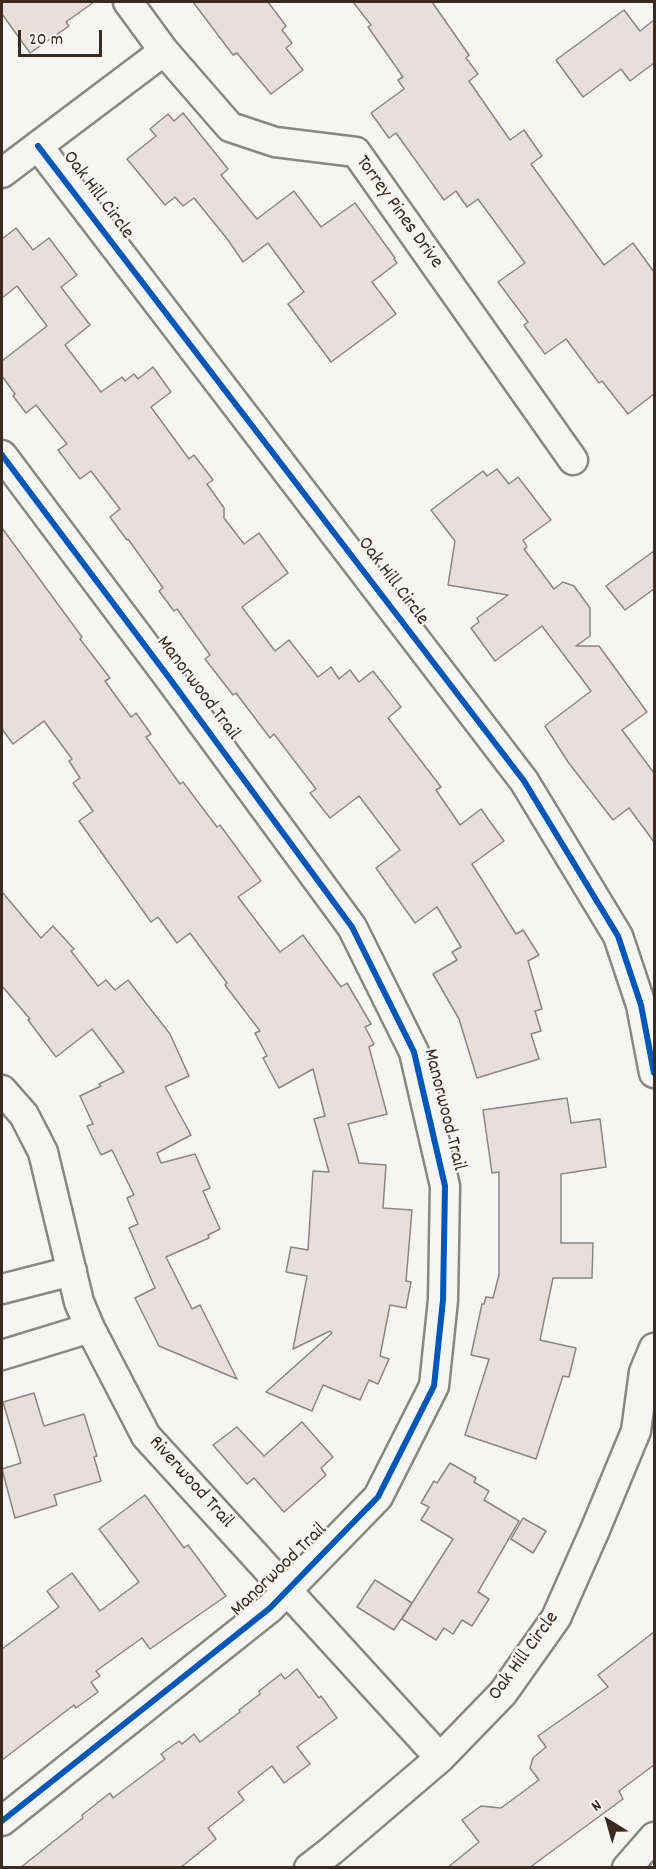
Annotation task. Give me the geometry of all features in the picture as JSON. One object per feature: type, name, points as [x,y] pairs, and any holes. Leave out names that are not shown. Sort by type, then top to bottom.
[{"type":"street","name":"Torrey Pines Drive","points":[[128,2],[164,51],[230,127],[275,142],[356,152],[573,460]]},
{"type":"street","points":[[2,173],[164,51]]},
{"type":"street","name":"Oak Hill Circle","points":[[38,146],[524,781],[618,936],[641,1005],[654,1072]]},
{"type":"street","name":"Manorwood Trail","points":[[2,455],[352,927],[414,1052],[445,1186],[443,1300],[434,1386],[378,1497],[270,1608],[2,1821]]},
{"type":"street","name":"Riverwood Trail","points":[[2,1090],[24,1115],[43,1152],[79,1302],[146,1436],[440,1758]]},
{"type":"street","points":[[2,1288],[72,1271]]},
{"type":"street","points":[[2,1356],[90,1328]]},
{"type":"street","name":"Oak Hill Circle","points":[[309,1868],[440,1758],[503,1693],[556,1618],[636,1431],[651,1365]]},
{"type":"street","points":[[627,1868],[654,1837]]},
{"type":"building","points":[[2,2],[94,2],[66,22],[69,26],[30,53],[2,14]]},
{"type":"building","points":[[193,2],[268,2],[286,26],[282,30],[292,43],[286,48],[303,70],[271,94],[237,53],[233,55]]},
{"type":"building","points":[[353,2],[432,2],[469,55],[466,58],[478,74],[469,81],[510,140],[524,130],[542,156],[531,164],[604,265],[633,243],[654,272],[654,394],[628,414],[602,381],[599,383],[566,339],[545,354],[524,325],[528,322],[498,282],[525,263],[478,199],[467,207],[456,191],[444,200],[396,133],[389,138],[371,113],[404,89],[398,80],[403,77],[368,27],[371,25]]},
{"type":"building","points":[[624,10],[640,31],[654,20],[654,63],[630,81],[621,69],[583,97],[556,60]]},
{"type":"building","points":[[183,113],[228,169],[221,175],[257,219],[294,191],[321,227],[355,203],[397,263],[372,282],[396,314],[331,362],[288,304],[304,292],[268,243],[243,262],[194,198],[183,206],[175,197],[165,205],[127,159],[156,136],[150,129],[168,114],[174,121]]},
{"type":"building","points":[[16,228],[33,250],[49,238],[77,275],[61,287],[90,325],[65,345],[101,392],[122,377],[125,381],[134,374],[138,379],[153,367],[171,392],[151,407],[189,459],[194,455],[213,480],[207,484],[224,508],[224,518],[244,544],[259,533],[288,573],[242,607],[275,651],[289,640],[318,677],[331,667],[339,679],[350,670],[359,682],[373,671],[401,707],[388,718],[441,787],[436,790],[460,825],[481,809],[504,841],[472,864],[516,934],[523,930],[539,955],[528,961],[542,1009],[535,1011],[541,1031],[531,1034],[539,1059],[477,1078],[459,1019],[433,974],[457,960],[452,952],[461,947],[437,907],[415,923],[376,868],[400,850],[359,796],[330,818],[310,793],[316,789],[274,734],[270,738],[236,693],[233,695],[205,659],[210,655],[177,609],[174,611],[159,591],[163,588],[110,517],[120,509],[91,471],[80,479],[58,450],[67,444],[36,405],[26,413],[13,396],[15,394],[2,376],[2,361],[47,326],[17,286],[2,298],[2,239]]},
{"type":"building","points":[[497,469],[509,484],[518,477],[551,520],[523,540],[527,547],[524,549],[554,589],[563,582],[574,586],[590,608],[590,636],[576,646],[599,646],[647,712],[622,730],[654,773],[654,842],[629,808],[613,820],[568,762],[545,726],[591,691],[542,626],[495,661],[471,628],[479,622],[477,618],[508,595],[448,585],[455,541],[431,510],[483,471],[487,476]]},
{"type":"building","points":[[2,528],[110,678],[105,681],[131,717],[136,713],[151,734],[146,737],[180,784],[183,782],[217,827],[220,825],[261,881],[238,897],[280,952],[303,935],[341,987],[347,983],[371,1024],[365,1027],[374,1044],[369,1047],[387,1114],[348,1124],[359,1163],[386,1165],[383,1208],[412,1210],[406,1281],[411,1282],[406,1308],[390,1305],[380,1356],[389,1359],[378,1384],[369,1380],[360,1400],[323,1385],[312,1411],[266,1392],[332,1333],[330,1331],[293,1349],[307,1276],[286,1272],[291,1247],[308,1250],[313,1171],[329,1172],[314,1119],[325,1116],[313,1069],[279,1088],[263,1058],[267,1056],[255,1033],[260,1031],[190,933],[177,943],[158,917],[151,922],[79,821],[93,811],[73,783],[80,778],[69,761],[72,759],[44,721],[13,744],[2,729]]},
{"type":"building","points":[[654,551],[654,589],[625,610],[606,586]]},
{"type":"building","points":[[2,892],[41,938],[53,926],[74,949],[71,951],[98,986],[106,980],[115,990],[128,980],[170,1034],[189,1076],[165,1087],[191,1135],[157,1153],[161,1163],[195,1154],[210,1188],[203,1191],[220,1229],[208,1235],[209,1238],[166,1257],[192,1309],[200,1305],[237,1379],[159,1346],[135,1298],[155,1288],[129,1228],[138,1224],[127,1198],[134,1195],[112,1150],[101,1155],[87,1126],[93,1124],[80,1096],[124,1072],[92,1029],[56,1057],[28,1020],[30,1019],[2,986]]},
{"type":"building","points":[[567,1098],[571,1123],[600,1119],[606,1167],[561,1174],[561,1243],[593,1243],[592,1278],[553,1278],[540,1340],[576,1348],[569,1377],[563,1376],[536,1459],[465,1435],[489,1359],[471,1355],[482,1304],[486,1297],[493,1298],[499,1275],[499,1172],[492,1173],[483,1110]]},
{"type":"building","points":[[34,1393],[44,1426],[84,1414],[97,1456],[94,1457],[101,1481],[54,1495],[57,1505],[15,1518],[2,1469],[21,1463],[3,1402]]},
{"type":"building","points":[[302,1422],[333,1457],[321,1468],[326,1475],[284,1512],[254,1478],[247,1484],[213,1445],[237,1427],[264,1456]]},
{"type":"building","points":[[450,1463],[476,1478],[474,1482],[489,1491],[484,1500],[519,1521],[478,1592],[489,1599],[472,1626],[462,1620],[453,1634],[444,1628],[436,1640],[402,1619],[453,1539],[421,1520],[429,1507],[421,1503],[434,1481],[437,1483]]},
{"type":"building","points":[[145,1495],[184,1548],[188,1545],[226,1596],[150,1649],[142,1638],[96,1671],[100,1676],[91,1682],[98,1692],[76,1708],[74,1705],[2,1760],[2,1649],[59,1607],[47,1591],[72,1573],[100,1611],[139,1582],[99,1529]]},
{"type":"building","points":[[523,1518],[546,1531],[533,1553],[511,1539]]},
{"type":"building","points":[[375,1580],[412,1603],[394,1630],[357,1607]]},
{"type":"building","points":[[654,1632],[654,1765],[619,1791],[623,1799],[529,1868],[447,1868],[479,1842],[462,1820],[481,1806],[501,1808],[539,1780],[530,1768],[533,1758],[546,1747],[538,1736],[608,1687],[598,1675]]},
{"type":"building","points":[[297,1669],[337,1718],[297,1747],[310,1764],[284,1783],[272,1766],[238,1792],[244,1800],[208,1828],[216,1839],[180,1868],[20,1868],[83,1818],[82,1815],[110,1793],[113,1798],[165,1759],[161,1754],[179,1741],[182,1744],[194,1734],[200,1742],[240,1712],[239,1710],[260,1694],[259,1691],[281,1674],[285,1679]]},
{"type":"cycle path","points":[[38,146],[524,781],[618,936],[641,1005],[654,1073]]},
{"type":"cycle path","points":[[2,455],[352,927],[414,1052],[445,1186],[443,1300],[434,1386],[378,1497],[270,1608],[2,1821]]}]
